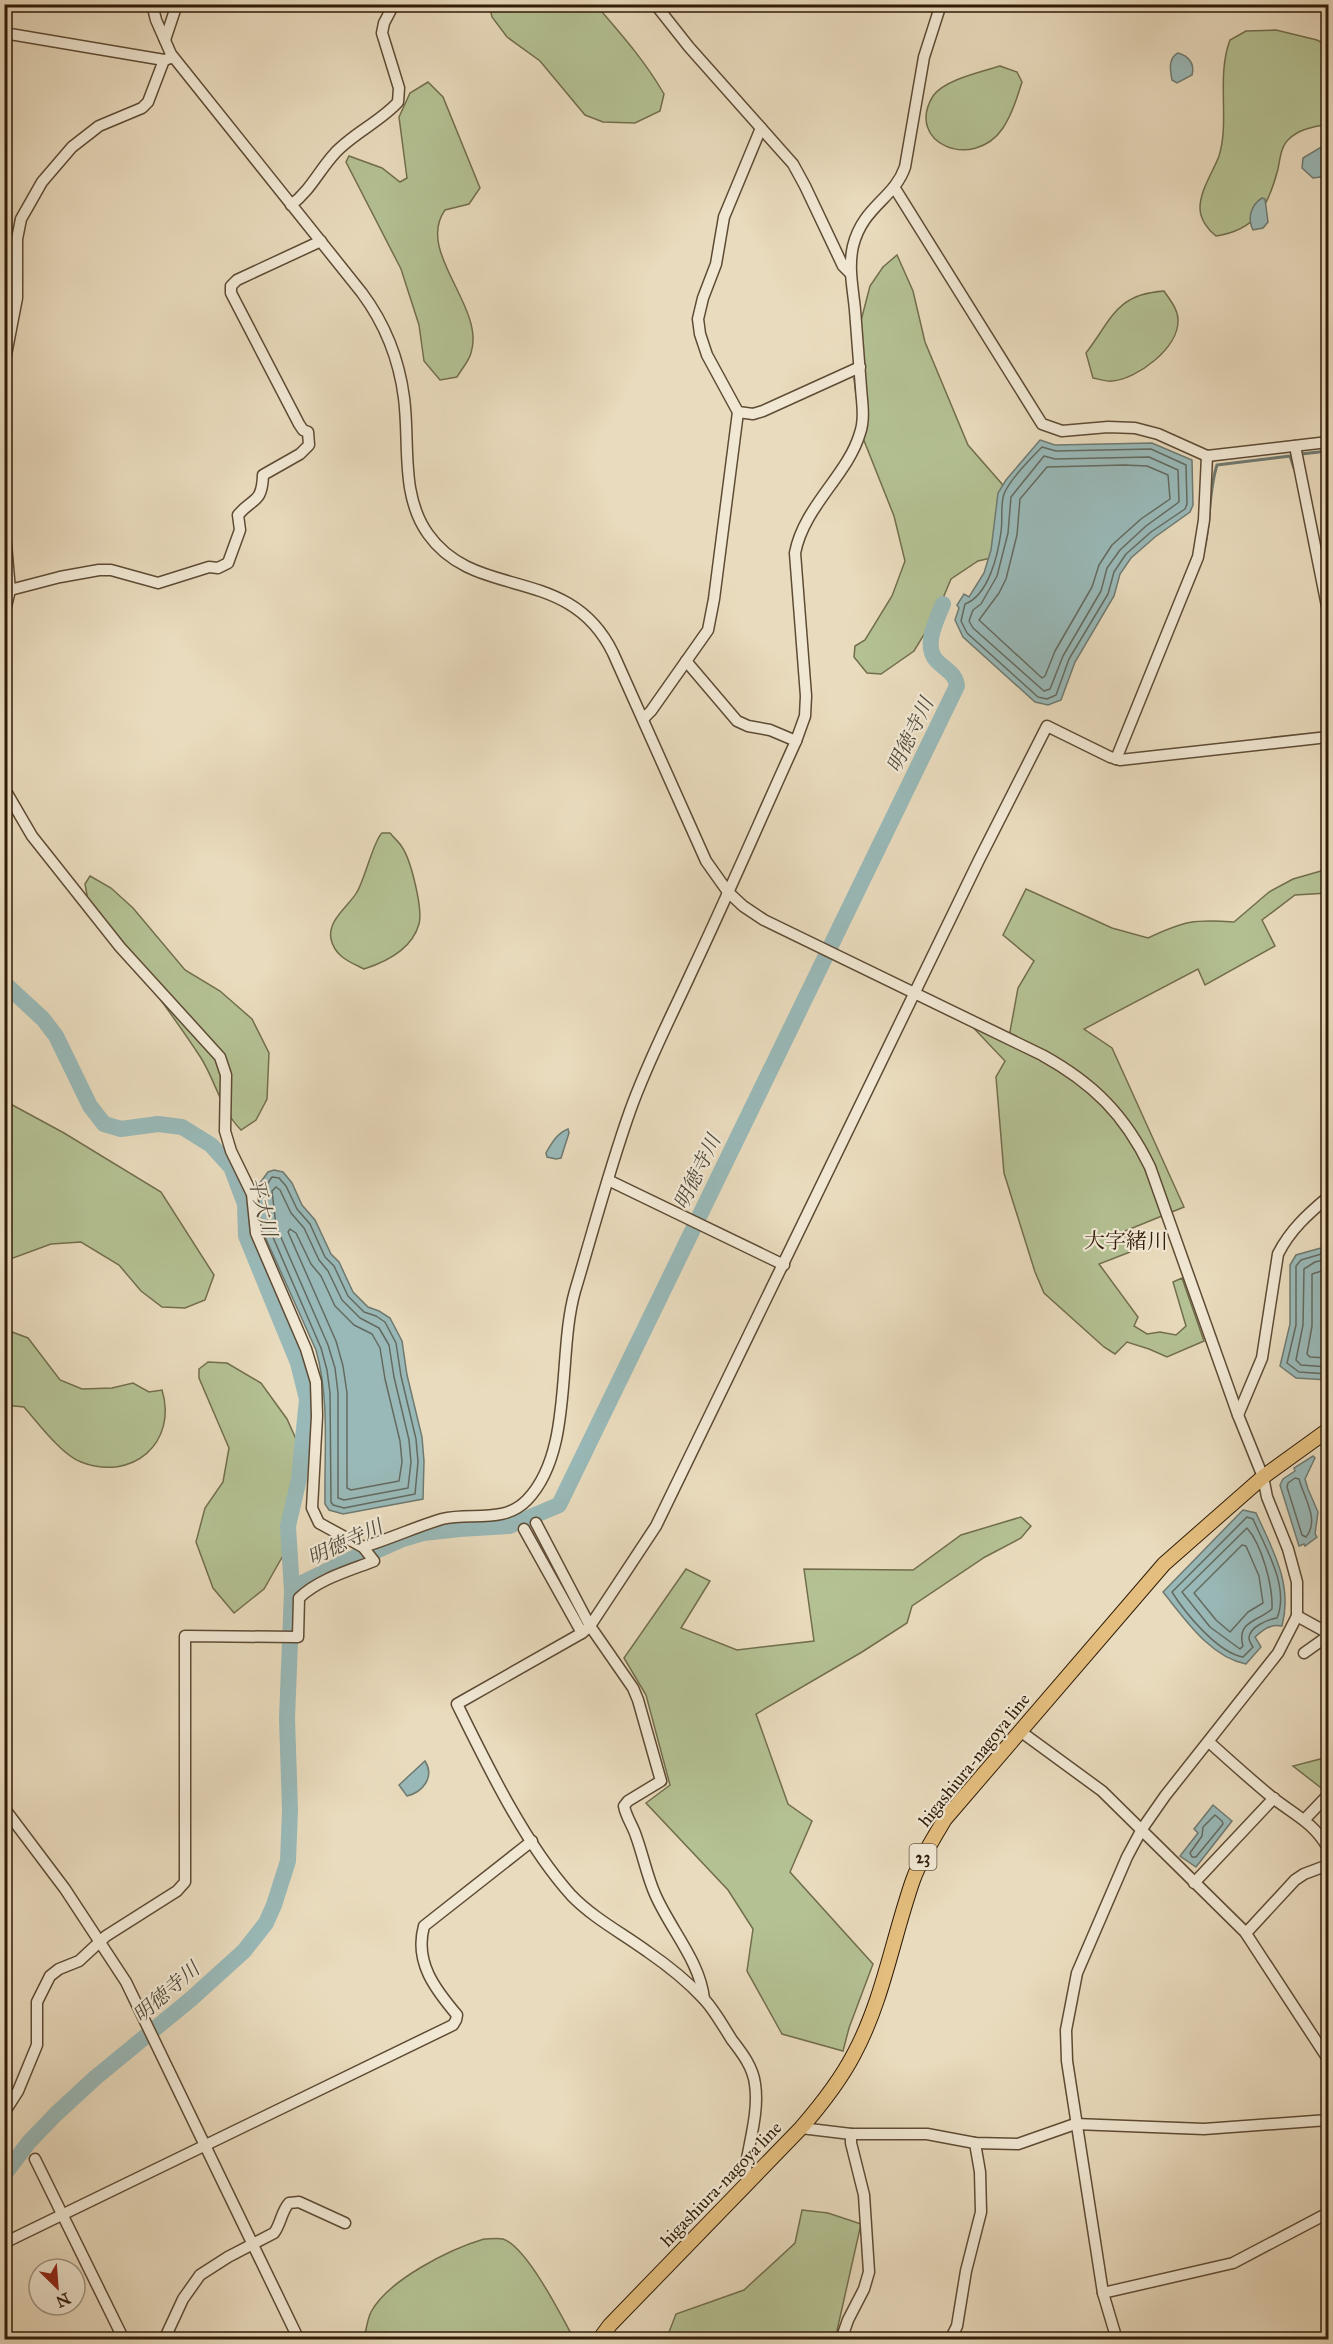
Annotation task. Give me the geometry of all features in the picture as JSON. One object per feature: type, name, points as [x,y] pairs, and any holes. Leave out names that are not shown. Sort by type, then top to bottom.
[{"type":"main road","name":"higashiura-nagoya line","points":[[599,2340],[610,2325],[801,2128],[823,2102],[855,2054],[870,2018],[904,1908],[926,1852],[945,1819],[1164,1564],[1263,1476],[1329,1430]]},
{"type":"street","points":[[152,4],[169,59],[321,241],[374,311],[396,357],[405,400],[411,495],[417,515],[428,534],[443,551],[470,569],[540,590],[582,611],[608,641],[706,861],[728,892],[743,906],[764,920],[1060,1065],[1096,1090],[1119,1115],[1137,1140],[1150,1167],[1238,1415],[1263,1476],[1267,1497],[1294,1568],[1297,1582],[1297,1616],[1292,1631],[1278,1653],[1165,1796],[1142,1829],[1127,1857],[1077,1973],[1066,2030],[1067,2061],[1103,2293],[1117,2340]]},
{"type":"street","points":[[165,40],[177,4]]},
{"type":"street","points":[[291,205],[310,189],[326,163],[337,151],[357,132],[398,102],[399,88],[382,33],[384,23],[394,4]]},
{"type":"street","points":[[655,4],[689,47],[781,148],[801,176],[843,266],[850,273]]},
{"type":"street","points":[[363,1547],[446,1518],[491,1517],[511,1512],[526,1501],[539,1484],[554,1453],[565,1348],[573,1299],[608,1179],[635,1100],[665,1027],[796,741],[804,716],[806,696],[795,553],[801,531],[858,440],[862,420],[860,367],[850,273],[853,247],[865,217],[902,176],[908,156],[924,57],[941,4]]},
{"type":"street","points":[[4,33],[169,59]]},
{"type":"street","points":[[4,364],[16,290],[18,228],[21,219],[42,182],[56,164],[85,136],[111,120],[142,108],[169,59]]},
{"type":"street","points":[[643,718],[651,711],[708,630],[727,506],[738,412],[707,355],[698,319],[716,264],[724,218],[761,128]]},
{"type":"street","points":[[894,187],[1042,424],[1062,431],[1108,427],[1136,428],[1158,434],[1207,456],[1329,442]]},
{"type":"street","points":[[9,590],[99,570],[111,570],[158,583],[209,567],[218,568],[228,563],[240,530],[238,515],[255,502],[261,494],[263,475],[300,454],[309,445],[308,432],[303,430],[299,424],[233,297],[231,286],[237,280],[321,241]]},
{"type":"street","points":[[4,287],[16,290]]},
{"type":"street","points":[[738,412],[753,414],[763,411],[860,367]]},
{"type":"street","points":[[1295,446],[1329,611]]},
{"type":"street","points":[[1116,759],[1198,557],[1204,520],[1207,456]]},
{"type":"street","points":[[4,521],[9,590],[4,615]]},
{"type":"street","points":[[686,661],[737,722],[770,730],[796,741]]},
{"type":"street","points":[[751,2179],[747,2174],[746,2165],[756,2099],[753,2076],[744,2057],[704,1999],[650,1953],[600,1920],[574,1898],[558,1880],[532,1841],[480,1752],[457,1704],[586,1629],[656,1526],[1047,726],[1116,759],[1127,760],[1329,737]]},
{"type":"street","points":[[4,788],[32,836],[113,938],[219,1057],[228,1088],[225,1131],[231,1151],[252,1194],[256,1233],[306,1349],[316,1382],[317,1416],[312,1508],[315,1517],[324,1528],[363,1547],[373,1561],[307,1590],[299,1598],[298,1637],[185,1636],[185,1882],[177,1891],[101,1941],[79,1961],[59,1969],[50,1976],[38,2002],[35,2052],[18,2091],[4,2112]]},
{"type":"street","points":[[608,1179],[784,1265]]},
{"type":"street","points":[[1238,1415],[1262,1358],[1278,1254],[1284,1241],[1300,1221],[1329,1197]]},
{"type":"street","points":[[536,1522],[586,1629]]},
{"type":"street","points":[[524,1529],[586,1629],[633,1688],[638,1700],[661,1781],[628,1801],[624,1806],[654,1893],[688,1955],[703,1989],[704,1999]]},
{"type":"street","points":[[1297,1616],[1329,1634],[1304,1653]]},
{"type":"street","points":[[1020,1731],[1102,1791],[1246,1933],[1329,2059]]},
{"type":"street","points":[[1209,1742],[1274,1798],[1305,1819],[1329,1848]]},
{"type":"street","points":[[1305,1819],[1329,1796]]},
{"type":"street","points":[[1194,1883],[1274,1798]]},
{"type":"street","points":[[4,1808],[65,1889],[126,1982],[299,2340]]},
{"type":"street","points":[[4,2243],[206,2147],[453,2025],[457,2015],[434,1985],[421,1954],[424,1926],[532,1841]]},
{"type":"street","points":[[1246,1933],[1295,1880],[1304,1874],[1329,1865]]},
{"type":"street","points":[[801,2128],[851,2134],[927,2134],[975,2143],[1018,2144],[1075,2124],[1204,2129],[1329,2120]]},
{"type":"street","points":[[842,2340],[848,2320],[864,2289],[869,2272],[864,2195],[851,2143],[851,2134]]},
{"type":"street","points":[[950,2340],[957,2326],[966,2271],[981,2212],[980,2172],[975,2143]]},
{"type":"street","points":[[35,2160],[124,2340]]},
{"type":"street","points":[[164,2340],[193,2282],[207,2269],[274,2233],[284,2209],[292,2201],[345,2223]]},
{"type":"street","points":[[1103,2293],[1233,2263],[1329,2213]]},
{"type":"green space","points":[[489,5],[596,5],[657,82],[664,94],[660,111],[635,123],[603,122],[585,115],[540,61],[507,37],[492,17]]},
{"type":"green space","points":[[1276,30],[1317,40],[1328,46],[1328,124],[1303,130],[1286,142],[1265,205],[1251,222],[1230,233],[1216,236],[1205,224],[1200,208],[1202,195],[1219,156],[1222,142],[1224,69],[1230,40],[1246,31]]},
{"type":"green space","points":[[1000,66],[1017,72],[1022,82],[1012,112],[1003,128],[990,141],[975,148],[960,150],[946,146],[934,138],[927,127],[926,113],[938,90],[954,81]]},
{"type":"green space","points":[[428,82],[443,97],[480,188],[469,204],[445,210],[438,226],[439,244],[444,262],[469,317],[473,335],[470,356],[457,377],[440,380],[424,361],[419,325],[401,269],[346,162],[349,156],[382,168],[400,182],[407,178],[399,117],[410,93]]},
{"type":"green space","points":[[897,255],[913,291],[925,342],[968,445],[1002,484],[1017,516],[1013,553],[978,561],[951,579],[936,615],[914,651],[881,674],[867,673],[854,657],[855,646],[865,640],[892,596],[905,561],[894,516],[861,433],[854,379],[857,336],[870,286],[883,267]]},
{"type":"green space","points":[[1164,291],[1175,308],[1178,320],[1172,341],[1164,351],[1133,375],[1110,381],[1093,378],[1086,353],[1109,319],[1125,303],[1135,297]]},
{"type":"green space","points":[[382,833],[390,833],[405,853],[418,896],[420,917],[416,933],[411,941],[381,963],[364,969],[340,955],[333,945],[331,932],[335,919],[357,892]]},
{"type":"green space","points":[[1328,869],[1328,893],[1295,895],[1262,920],[1275,946],[1205,985],[1198,969],[1084,1029],[1112,1048],[1184,1207],[1125,1231],[1130,1252],[1099,1264],[1138,1317],[1134,1326],[1147,1334],[1160,1332],[1176,1335],[1186,1326],[1173,1282],[1182,1278],[1204,1341],[1167,1357],[1127,1342],[1115,1354],[1104,1347],[1044,1293],[1035,1272],[1004,1173],[996,1077],[1005,1061],[967,1021],[1009,1037],[1018,988],[1034,961],[1003,935],[1026,889],[1112,928],[1148,938],[1190,923],[1234,922],[1269,892],[1293,879]]},
{"type":"green space","points":[[90,876],[111,888],[133,908],[185,970],[220,991],[252,1019],[269,1053],[267,1099],[256,1120],[241,1130],[228,1114],[206,1067],[188,1038],[88,901],[85,884]]},
{"type":"green space","points":[[5,1101],[64,1133],[161,1192],[214,1275],[205,1300],[185,1308],[162,1307],[141,1291],[119,1265],[81,1242],[51,1244],[5,1261]]},
{"type":"green space","points":[[4,1329],[28,1338],[60,1380],[82,1389],[112,1388],[133,1383],[149,1392],[162,1390],[165,1409],[163,1426],[157,1441],[147,1453],[133,1462],[117,1467],[100,1467],[81,1462],[66,1453],[24,1407],[5,1405]]},
{"type":"green space","points":[[208,1362],[227,1363],[261,1383],[287,1419],[300,1448],[301,1495],[289,1545],[264,1589],[234,1613],[213,1588],[196,1542],[205,1508],[223,1482],[229,1448],[199,1378],[199,1369]]},
{"type":"green space","points":[[1021,1517],[1031,1526],[1021,1538],[985,1557],[912,1606],[907,1623],[756,1714],[788,1804],[812,1821],[790,1872],[873,1964],[849,2028],[843,2051],[782,2034],[747,1971],[753,1929],[728,1890],[646,1803],[670,1785],[646,1695],[624,1658],[686,1569],[710,1581],[681,1628],[737,1650],[814,1641],[804,1569],[913,1570],[961,1535]]},
{"type":"green space","points":[[1328,1757],[1328,1790],[1325,1791],[1293,1766]]},
{"type":"green space","points":[[802,2210],[828,2213],[861,2224],[837,2339],[666,2340],[676,2314],[744,2290],[795,2243]]},
{"type":"green space","points":[[484,2239],[503,2239],[523,2255],[553,2300],[574,2339],[364,2339],[371,2312],[391,2288],[438,2258]]},
{"type":"water","points":[[1178,53],[1190,61],[1193,71],[1192,75],[1177,83],[1172,80],[1170,65]]},
{"type":"water","points":[[1328,143],[1328,176],[1313,178],[1302,168],[1303,158]]},
{"type":"water","points":[[1262,198],[1265,199],[1268,222],[1263,228],[1253,230],[1250,221],[1251,212]]},
{"type":"water","points":[[1040,440],[1055,445],[1152,443],[1192,460],[1193,505],[1190,512],[1155,537],[1131,558],[1120,574],[1114,596],[1075,662],[1061,700],[1048,705],[1035,702],[963,637],[955,620],[959,608],[957,605],[964,594],[969,597],[984,573],[991,550],[998,493],[1006,480]]},
{"type":"water","points":[[568,1129],[569,1133],[561,1158],[547,1157],[546,1153],[555,1139]]},
{"type":"water","name":"平大川","points":[[274,1170],[283,1172],[292,1183],[302,1205],[315,1220],[331,1254],[339,1262],[353,1292],[368,1307],[390,1318],[402,1341],[407,1375],[422,1437],[423,1499],[343,1514],[329,1510],[325,1504],[325,1407],[316,1350],[262,1230],[257,1187],[268,1172]]},
{"type":"water","points":[[1328,1246],[1328,1380],[1296,1378],[1280,1366],[1290,1324],[1290,1265],[1296,1255]]},
{"type":"water","points":[[1313,1456],[1315,1458],[1305,1479],[1318,1512],[1315,1534],[1317,1537],[1305,1546],[1304,1544],[1299,1546],[1280,1485],[1283,1479],[1295,1471],[1294,1468]]},
{"type":"water","points":[[1243,1510],[1256,1513],[1280,1568],[1285,1596],[1282,1626],[1267,1628],[1255,1637],[1261,1647],[1246,1664],[1221,1654],[1199,1636],[1163,1592]]},
{"type":"water","points":[[425,1761],[429,1773],[426,1783],[418,1791],[407,1796],[399,1785]]},
{"type":"water","points":[[1213,1805],[1232,1821],[1196,1867],[1180,1856],[1198,1833],[1194,1829]]},
{"type":"waterway","points":[[4,9],[9,4]]},
{"type":"waterway","points":[[1301,454],[1328,451]]},
{"type":"waterway","points":[[1204,550],[1217,465],[1290,456],[1294,468]]},
{"type":"waterway","name":"明徳寺川","points":[[292,1591],[302,1583],[364,1553],[376,1551],[403,1539],[423,1533],[509,1526],[559,1505],[957,686],[952,674],[932,654],[932,632],[943,604]]},
{"type":"waterway","points":[[1323,610],[1328,638]]},
{"type":"waterway","name":"明徳寺川","points":[[4,983],[43,1019],[56,1036],[90,1106],[104,1124],[121,1129],[158,1124],[182,1127],[211,1145],[231,1167],[245,1204],[246,1236],[298,1363],[307,1399],[299,1479],[288,1526],[292,1591],[287,1718],[290,1810],[288,1861],[274,1905],[266,1923],[244,1951],[56,2114],[29,2142],[4,2175]]},
{"type":"district","name":"大字緒川","points":[[1126,1241]]}]
